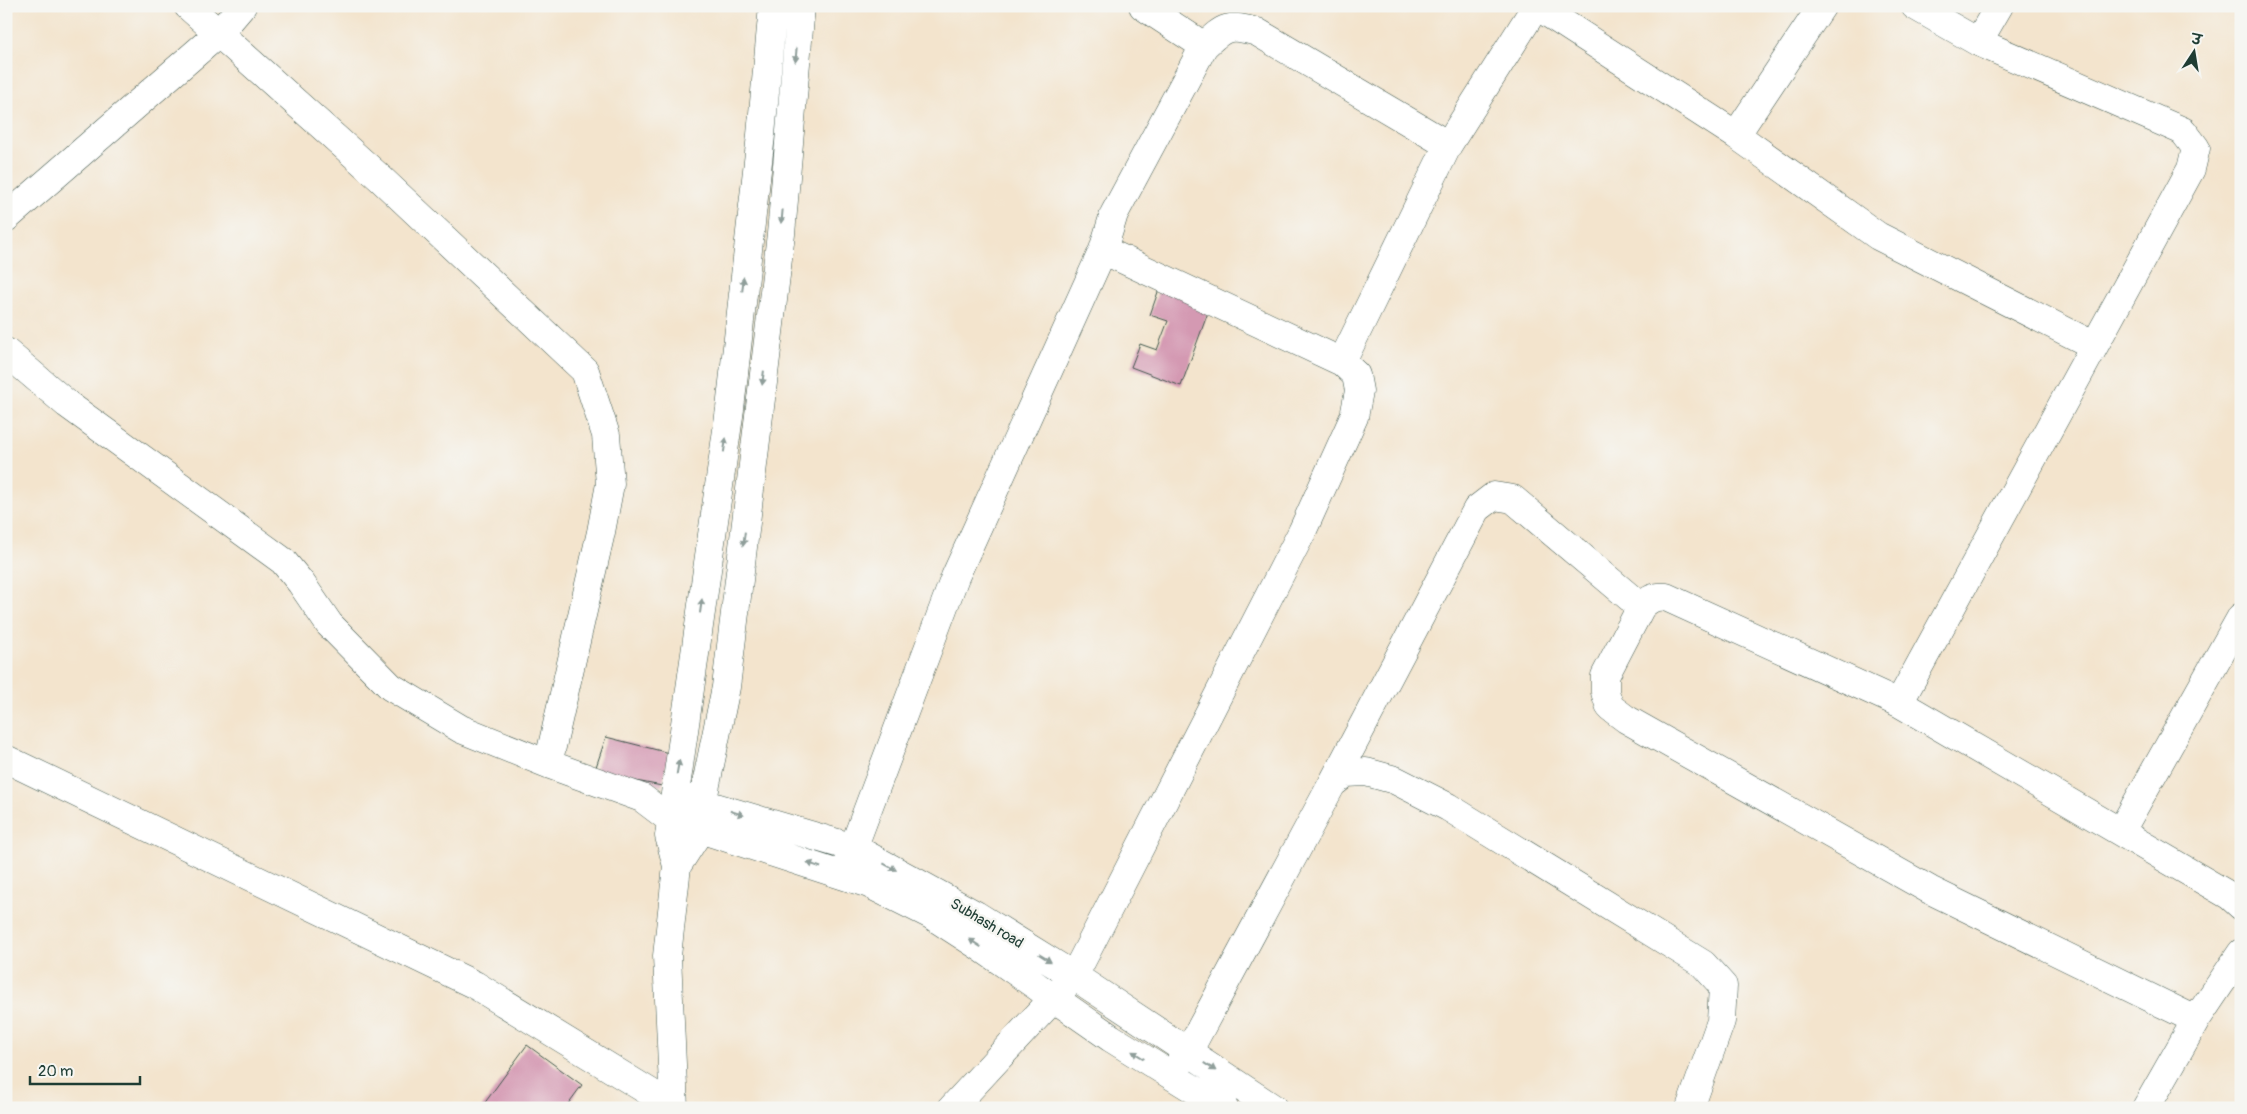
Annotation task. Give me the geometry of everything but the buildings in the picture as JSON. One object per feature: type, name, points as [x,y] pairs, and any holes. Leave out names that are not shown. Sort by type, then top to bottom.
[{"type":"street","points":[[6,352],[67,404],[283,561],[302,583],[329,624],[391,687],[461,729],[548,764],[602,532],[610,484],[606,435],[586,371],[380,178],[188,6]]},
{"type":"street","points":[[6,218],[219,33],[242,6]]},
{"type":"street","points":[[674,1107],[667,956],[677,866],[669,836],[730,408],[761,135],[773,6]]},
{"type":"street","points":[[677,866],[695,838],[726,687],[781,234],[801,6]]},
{"type":"street","points":[[1143,6],[1204,46]]},
{"type":"street","points":[[1342,362],[1448,145],[1536,6],[1736,135],[1878,236],[2093,345]]},
{"type":"street","points":[[1736,135],[1822,6]]},
{"type":"street","points":[[1899,703],[2093,345],[2191,169],[2196,148],[2183,131],[1978,42],[1915,6]]},
{"type":"street","points":[[1978,42],[2000,6]]},
{"type":"street","points":[[843,875],[955,577],[1103,250],[1114,214],[1204,46],[1221,29],[1236,26],[1257,32],[1448,145]]},
{"type":"street","points":[[952,1108],[1074,976],[1302,532],[1354,418],[1359,391],[1356,375],[1342,362],[1103,250]]},
{"type":"street","points":[[1171,1075],[1188,1052],[1477,509],[1494,496],[1513,499],[1641,607]]},
{"type":"street","points":[[2196,1020],[1930,890],[1626,720],[1610,707],[1605,692],[1605,676],[1641,607],[1649,599],[1657,596],[1666,597],[1899,703],[2121,831],[2230,896],[2241,906]]},
{"type":"street","points":[[2121,831],[2241,617]]},
{"type":"street","points":[[6,759],[475,985],[674,1107]]},
{"type":"street","name":"Subhash road","points":[[548,764],[672,808],[854,848],[976,915],[1074,976],[1273,1108]]},
{"type":"street","points":[[1332,784],[1346,773],[1366,772],[1395,780],[1448,807],[1703,964],[1723,986],[1721,1021],[1690,1108]]},
{"type":"street","name":"Subhash road","points":[[699,815],[868,884],[931,916],[980,946],[1054,999],[1224,1108]]},
{"type":"street","points":[[2146,1108],[2196,1020],[2241,953]]}]
